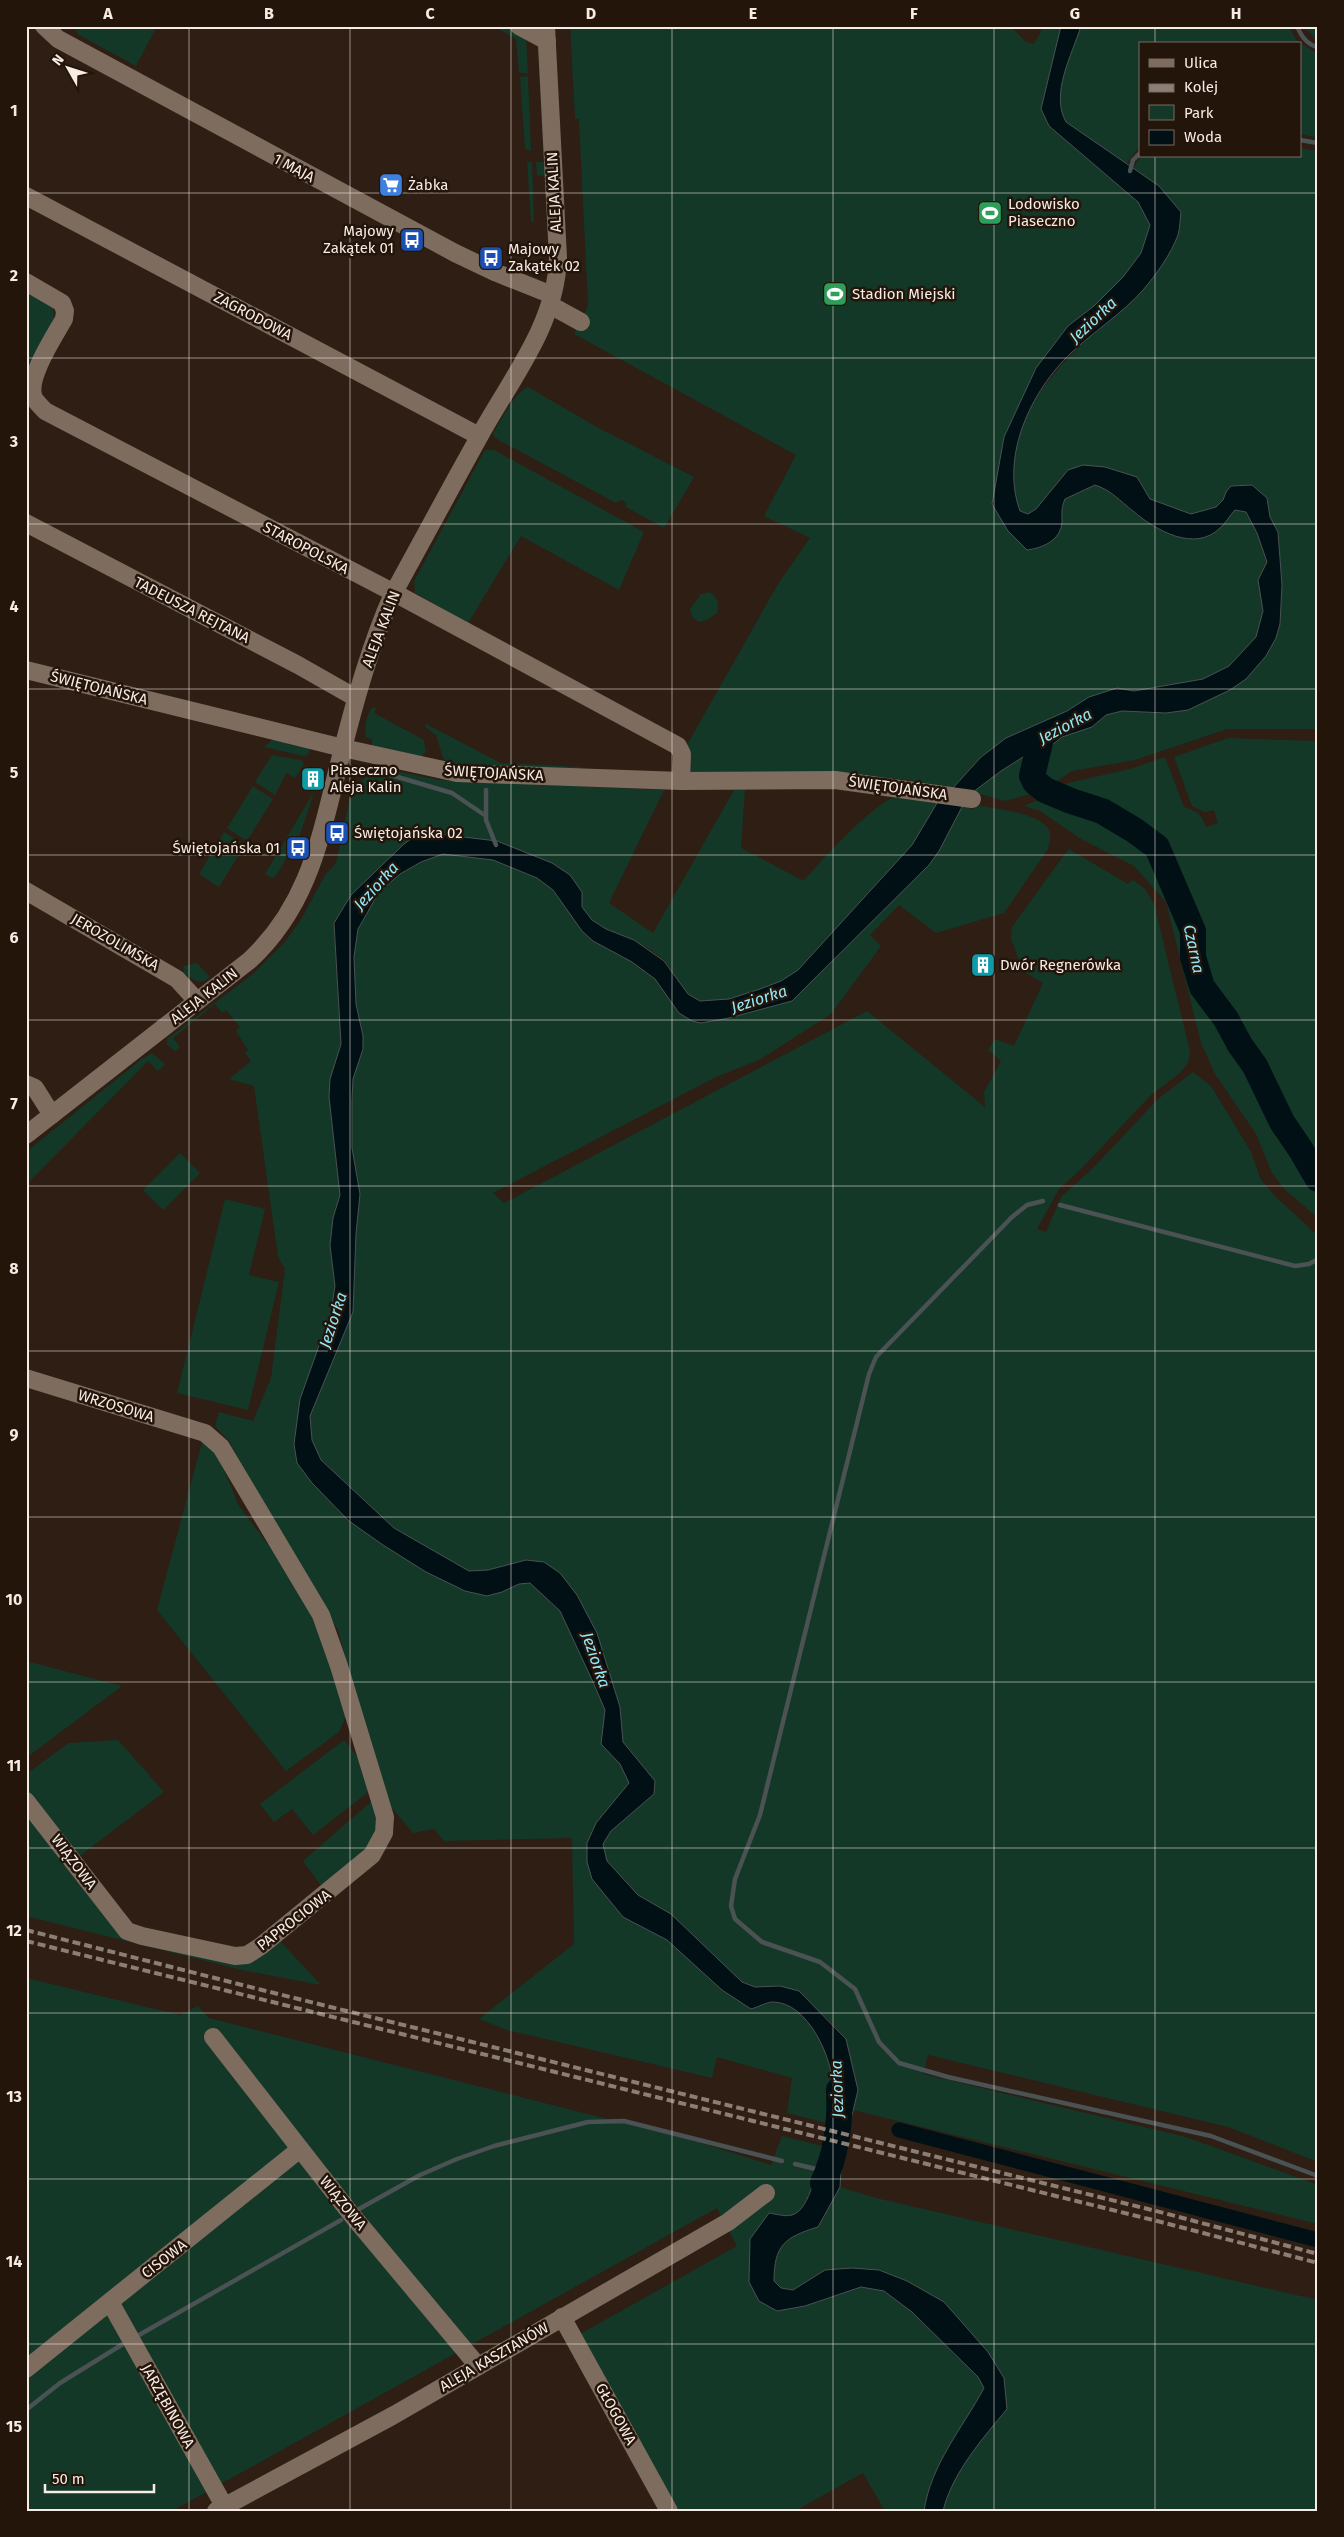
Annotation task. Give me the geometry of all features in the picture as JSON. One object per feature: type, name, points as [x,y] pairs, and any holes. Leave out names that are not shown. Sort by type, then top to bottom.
[{"type":"street","name":"1 MAJA","points":[[44,26],[58,39],[455,254],[551,300],[581,322]]},
{"type":"street","points":[[518,26],[547,34]]},
{"type":"street","name":"ALEJA KALIN","points":[[26,1135],[263,947],[289,914],[304,886],[356,698],[374,642],[394,594],[479,436],[541,329],[551,300],[558,258],[547,34]]},
{"type":"street","name":"ZAGRODOWA","points":[[26,196],[479,436]]},
{"type":"street","name":"STAROPOLSKA","points":[[26,282],[62,303],[65,311],[64,319],[31,386],[33,398],[45,411],[394,594],[678,746],[682,754],[681,781]]},
{"type":"street","name":"TADEUSZA REJTANA","points":[[26,523],[298,665],[356,698]]},
{"type":"street","name":"ŚWIĘTOJAŃSKA","points":[[26,670],[343,748],[457,773],[681,781],[835,780],[972,799]]},
{"type":"street","name":"JEROZOLIMSKA","points":[[26,891],[177,979],[197,1001]]},
{"type":"street","points":[[26,1084],[34,1088],[52,1115]]},
{"type":"street","name":"WRZOSOWA","points":[[26,1378],[206,1433]]},
{"type":"street","name":"PAPROCIOWA","points":[[121,1923],[132,1934],[212,1952],[235,1956],[247,1955],[336,1887],[372,1855],[384,1833],[386,1817],[339,1666],[321,1616],[221,1448],[206,1433]]},
{"type":"street","name":"WIĄZOWA","points":[[26,1801],[121,1923]]},
{"type":"street","name":"WIĄZOWA","points":[[213,2037],[300,2149],[478,2366]]},
{"type":"street","name":"CISOWA","points":[[26,2368],[300,2149]]},
{"type":"street","name":"ALEJA KASZTANÓW","points":[[222,2509],[394,2415],[728,2222],[766,2193]]},
{"type":"street","name":"JARZĘBINOWA","points":[[110,2302],[222,2509]]},
{"type":"street","name":"GŁOGOWA","points":[[562,2317],[669,2511]]},
{"type":"green space","points":[[73,26],[157,26],[136,66],[79,35]]},
{"type":"green space","points":[[493,26],[504,26],[526,38],[528,73],[519,73],[516,39]]},
{"type":"green space","name":"Stadion Miejski","points":[[570,26],[1010,26],[1026,42],[1034,44],[1044,26],[1061,26],[1041,109],[1049,126],[1138,202],[1150,225],[1141,253],[1123,277],[1094,306],[1068,326],[1016,412],[1004,437],[992,504],[1062,525],[1061,508],[1065,499],[1095,485],[1107,489],[1134,513],[1158,529],[1229,517],[1235,509],[1246,512],[1257,533],[1267,563],[1258,580],[1263,611],[1256,637],[1229,666],[1203,679],[1134,691],[1117,688],[1089,697],[1067,711],[1006,738],[981,757],[952,789],[908,780],[853,774],[687,775],[686,763],[691,752],[687,745],[778,584],[810,538],[764,516],[796,455],[574,334],[588,306],[579,119],[575,119]]},
{"type":"green space","points":[[1081,26],[1289,26],[1296,40],[1299,42],[1139,42],[1139,147],[1126,164],[1066,122],[1060,99],[1061,87]]},
{"type":"green space","points":[[1303,26],[1318,26],[1318,41]]},
{"type":"green space","points":[[1302,44],[1318,54],[1318,138],[1302,134]]},
{"type":"green space","points":[[528,76],[531,151],[525,149],[520,77]]},
{"type":"green space","points":[[1302,148],[1318,151],[1318,729],[1227,729],[1135,760],[1072,771],[1047,788],[1038,775],[1038,769],[1048,748],[1062,737],[1092,727],[1106,715],[1122,711],[1166,713],[1230,690],[1276,638],[1280,624],[1282,585],[1278,532],[1270,517],[1267,498],[1252,485],[1226,492],[1223,500],[1216,507],[1191,514],[1150,499],[1137,477],[1068,470],[1036,509],[1028,514],[1020,511],[1013,477],[1016,445],[1027,414],[1045,386],[1067,359],[1092,334],[1143,291],[1159,186],[1133,168],[1140,158],[1302,158]]},
{"type":"green space","points":[[527,162],[532,162],[534,223],[531,221]]},
{"type":"green space","points":[[536,162],[544,162],[547,166],[548,175],[537,176]]},
{"type":"green space","points":[[26,288],[53,306],[54,319],[26,378]]},
{"type":"green space","points":[[528,387],[597,427],[694,477],[664,528],[626,507],[626,502],[621,500],[616,503],[495,438],[493,433],[508,407],[517,395]]},
{"type":"green space","points":[[485,450],[494,450],[644,532],[619,590],[521,536],[468,623],[415,593],[414,581]]},
{"type":"green space","points":[[710,592],[717,601],[717,613],[707,620],[699,622],[692,617],[690,609],[701,594]]},
{"type":"green space","points":[[373,707],[376,708],[374,713],[424,740],[426,752],[420,757],[372,747],[372,739],[366,738],[365,730],[367,717]]},
{"type":"green space","points":[[426,724],[501,763],[582,767],[581,773],[491,769],[449,763],[443,758],[436,735],[425,727]]},
{"type":"green space","points":[[1228,738],[1318,741],[1318,1218],[1284,1189],[1272,1173],[1256,1134],[1215,1074],[1201,1043],[1166,902],[1134,866],[1081,839],[1040,811],[1024,806],[1049,795],[1061,802],[1127,828],[1139,835],[1152,849],[1163,877],[1171,869],[1167,856],[1160,845],[1141,826],[1117,811],[1092,800],[1054,791],[1064,784],[1130,769],[1165,757],[1184,807],[1198,814],[1206,827],[1218,823],[1214,810],[1205,812],[1192,806],[1174,757]]},
{"type":"green space","points":[[273,739],[310,748],[308,755],[304,756],[264,747]]},
{"type":"green space","points":[[1031,752],[1029,765],[1030,779],[1042,791],[1005,801],[973,792],[1001,771]]},
{"type":"green space","points":[[272,755],[301,760],[304,764],[295,778],[286,773],[275,795],[255,782]]},
{"type":"green space","points":[[390,770],[440,780],[664,790],[609,903],[653,933],[734,790],[745,790],[741,848],[804,881],[832,849],[858,824],[890,799],[907,797],[940,798],[912,845],[798,970],[777,983],[753,993],[727,1000],[702,1001],[689,995],[661,957],[636,941],[604,928],[591,919],[582,907],[582,892],[552,863],[497,841],[421,832],[351,895],[334,923],[341,1044],[330,1079],[329,1097],[340,1195],[333,1218],[330,1245],[335,1286],[331,1312],[300,1399],[294,1444],[312,1483],[502,1592],[519,1584],[530,1583],[560,1611],[605,1710],[601,1744],[620,1764],[629,1783],[596,1823],[623,1917],[667,1940],[722,1990],[761,2006],[776,2003],[790,2007],[802,2015],[821,2043],[832,2074],[833,2092],[827,2123],[787,2113],[792,2078],[717,2057],[712,2078],[507,2030],[479,2019],[574,1944],[572,1838],[444,1841],[434,1829],[413,1833],[390,1806],[352,1683],[338,1630],[254,1490],[230,1442],[215,1426],[219,1412],[253,1421],[271,1378],[285,1269],[278,1257],[254,1086],[229,1079],[251,1061],[245,1053],[248,1050],[236,1031],[240,1027],[226,1010],[222,1013],[215,1004],[173,1038],[180,1047],[175,1051],[167,1045],[167,1039],[254,973],[285,942],[302,918],[325,875],[336,863],[349,802],[355,786],[372,772]]},
{"type":"green space","points":[[253,786],[273,799],[247,841],[227,828]]},
{"type":"green space","points":[[315,790],[299,837],[276,876],[272,878],[265,874]]},
{"type":"green space","points":[[963,805],[973,810],[976,805],[1026,815],[1036,819],[1050,832],[1048,849],[1004,913],[936,933],[899,905],[870,935],[881,946],[831,1014],[761,1059],[716,1077],[493,1193],[504,1203],[867,1011],[985,1107],[984,1092],[1001,1061],[988,1050],[995,1039],[1014,1046],[1043,983],[1023,971],[1011,939],[1012,927],[1064,855],[1069,849],[1128,884],[1133,880],[1145,889],[1154,904],[1190,1051],[1188,1063],[1180,1073],[1151,1095],[1082,1168],[1059,1189],[1037,1229],[1046,1232],[1061,1197],[1094,1167],[1158,1099],[1193,1072],[1211,1086],[1251,1152],[1261,1180],[1275,1196],[1318,1236],[1318,2162],[1228,2127],[928,2055],[923,2074],[1186,2137],[1318,2185],[1318,2224],[853,2110],[858,2089],[846,2039],[827,2018],[780,1986],[755,1987],[742,1982],[671,1914],[638,1895],[607,1861],[603,1844],[611,1831],[654,1794],[655,1781],[623,1742],[620,1707],[597,1633],[577,1595],[505,1565],[488,1570],[469,1571],[394,1528],[321,1460],[312,1440],[310,1416],[353,1311],[356,1234],[360,1194],[352,1148],[352,1100],[353,1079],[363,1049],[363,1036],[356,1004],[354,957],[358,929],[378,892],[400,874],[421,862],[443,854],[493,860],[537,878],[553,890],[582,931],[593,941],[632,962],[655,979],[679,1013],[729,1018],[792,1001],[950,827]]},
{"type":"green space","points":[[224,832],[245,845],[219,887],[199,874]]},
{"type":"green space","points":[[197,963],[210,977],[200,982],[184,973],[183,966]]},
{"type":"green space","points":[[152,1053],[165,1064],[158,1071],[148,1061],[26,1185],[26,1152],[143,1058]]},
{"type":"green space","points":[[180,1153],[200,1173],[163,1210],[143,1190]]},
{"type":"green space","points":[[225,1199],[265,1209],[249,1275],[279,1282],[248,1410],[177,1393]]},
{"type":"green space","points":[[202,1442],[213,1449],[219,1458],[239,1506],[282,1563],[322,1629],[346,1716],[339,1732],[286,1771],[157,1610]]},
{"type":"green space","points":[[26,1661],[122,1686],[26,1758]]},
{"type":"green space","points":[[118,1740],[164,1792],[77,1858],[27,1791],[26,1774],[69,1743]]},
{"type":"green space","points":[[344,1740],[359,1759],[368,1788],[367,1793],[313,1835],[292,1809],[274,1822],[260,1804]]},
{"type":"green space","points":[[373,1800],[380,1824],[358,1861],[323,1888],[303,1861]]},
{"type":"green space","points":[[26,1810],[103,1913],[208,1956],[275,1940],[281,1942],[321,1985],[242,1970],[26,1916]]},
{"type":"green space","points":[[26,1978],[180,2015],[198,2006],[209,2018],[698,2142],[771,2165],[782,2136],[822,2146],[813,2185],[804,2204],[799,2211],[792,2215],[783,2216],[769,2213],[750,2239],[750,2255],[777,2311],[805,2306],[861,2287],[884,2291],[912,2312],[978,2377],[984,2388],[930,2483],[924,2511],[885,2511],[863,2473],[795,2511],[678,2511],[580,2334],[737,2246],[717,2208],[172,2511],[26,2511]]},
{"type":"green space","points":[[840,2187],[876,2198],[1318,2300],[1318,2511],[943,2511],[947,2497],[960,2470],[1006,2409],[944,2302],[907,2281],[879,2270],[825,2270],[793,2290],[781,2288],[773,2281],[779,2251],[790,2239],[818,2227]]},
{"type":"water","points":[[1061,26],[1081,26],[1061,87],[1060,99],[1066,122],[1159,186],[1181,212],[1179,232],[1175,242],[1153,278],[1127,306],[1071,353],[1043,386],[1032,405],[1017,447],[1014,468],[1015,490],[1020,511],[1028,514],[1036,509],[1068,470],[1083,465],[1105,467],[1137,477],[1150,499],[1191,514],[1216,507],[1223,500],[1231,486],[1252,485],[1267,498],[1270,517],[1278,532],[1282,585],[1280,624],[1276,638],[1266,656],[1246,679],[1230,690],[1188,710],[1166,713],[1122,711],[1106,715],[1092,727],[1062,737],[1048,748],[1031,752],[973,792],[952,789],[981,757],[1006,738],[1067,711],[1089,697],[1117,688],[1134,691],[1203,679],[1229,666],[1256,637],[1263,611],[1258,580],[1267,562],[1257,533],[1246,512],[1235,510],[1222,526],[1210,535],[1199,539],[1187,539],[1175,536],[1152,525],[1111,493],[1095,485],[1065,499],[1062,508],[1061,529],[1054,539],[1044,545],[1027,550],[1008,531],[992,504],[1004,437],[1036,368],[1068,326],[1094,306],[1123,277],[1141,253],[1150,225],[1138,202],[1049,126],[1041,109]]},
{"type":"water","points":[[940,798],[963,805],[939,851],[929,865],[792,1001],[729,1018],[701,1023],[692,1021],[679,1013],[655,979],[632,962],[593,941],[582,931],[553,890],[537,878],[493,860],[443,854],[421,862],[400,874],[379,892],[358,929],[354,957],[356,1004],[363,1036],[363,1049],[353,1079],[352,1100],[352,1148],[360,1194],[356,1234],[353,1312],[310,1416],[312,1440],[321,1460],[394,1528],[469,1571],[488,1570],[526,1560],[544,1562],[560,1573],[577,1595],[597,1633],[620,1707],[623,1742],[655,1781],[654,1794],[611,1831],[603,1844],[607,1861],[638,1895],[671,1914],[742,1982],[755,1987],[780,1986],[799,1991],[846,2039],[858,2090],[849,2128],[827,2123],[833,2088],[829,2062],[816,2034],[797,2011],[786,2005],[773,2002],[751,2009],[722,1990],[667,1940],[623,1917],[592,1879],[587,1862],[587,1843],[596,1823],[629,1783],[620,1764],[601,1744],[605,1710],[560,1611],[530,1583],[519,1584],[502,1592],[487,1596],[465,1591],[426,1572],[349,1521],[312,1483],[297,1463],[294,1444],[300,1399],[331,1312],[335,1286],[330,1245],[333,1218],[340,1195],[329,1097],[330,1079],[341,1044],[334,923],[351,895],[404,844],[421,832],[497,841],[552,863],[570,875],[582,892],[582,907],[592,920],[606,929],[634,940],[664,961],[688,994],[700,1001],[729,999],[781,981],[798,970],[912,845]]},
{"type":"water","points":[[822,2146],[842,2151],[840,2187],[818,2227],[790,2239],[779,2251],[776,2259],[774,2281],[781,2288],[793,2290],[825,2270],[852,2268],[879,2270],[907,2281],[944,2302],[988,2352],[1004,2378],[1007,2409],[969,2457],[953,2483],[943,2511],[924,2511],[933,2478],[940,2462],[984,2388],[978,2377],[912,2312],[884,2291],[861,2287],[805,2306],[777,2311],[759,2301],[749,2282],[750,2239],[769,2213],[783,2216],[792,2215],[799,2211],[813,2185]]},
{"type":"waterway","points":[[1297,26],[1305,40],[1318,47]]},
{"type":"waterway","points":[[1302,140],[1318,143]]},
{"type":"waterway","points":[[1130,171],[1133,160],[1139,154]]},
{"type":"waterway","name":"Czarna","points":[[1041,738],[1032,776],[1035,782],[1045,790],[1102,811],[1134,830],[1157,847],[1193,931],[1193,957],[1202,987],[1226,1019],[1240,1045],[1255,1066],[1282,1122],[1318,1179]]},
{"type":"waterway","points":[[384,773],[452,793],[486,816]]},
{"type":"waterway","points":[[486,790],[486,820],[496,845]]},
{"type":"waterway","points":[[1043,1201],[1027,1205],[1012,1217],[876,1357],[869,1374],[760,1815],[735,1879],[731,1906],[735,1919],[762,1942],[820,1962],[855,1989],[879,2042],[899,2063],[948,2077],[1211,2136],[1318,2176]]},
{"type":"waterway","points":[[1060,1205],[1295,1266],[1309,1264],[1318,1259]]},
{"type":"waterway","name":"Jeziorka","points":[[823,2183],[828,2172],[837,2138],[839,2090]]},
{"type":"waterway","points":[[359,2209],[420,2175],[457,2159],[494,2146],[588,2122],[624,2121],[782,2161]]},
{"type":"waterway","points":[[899,2130],[1318,2240]]},
{"type":"waterway","points":[[795,2164],[820,2170]]},
{"type":"waterway","points":[[139,2335],[341,2220]]},
{"type":"waterway","points":[[26,2410],[60,2383],[123,2344]]},
{"type":"railway","points":[[26,1930],[1164,2213],[1318,2254]]},
{"type":"railway","points":[[26,1941],[1161,2222],[1318,2263]]},
{"type":"place","name":"Żabka","points":[[391,185]]},
{"type":"place","name":"Lodowisko Piaseczno","points":[[990,213]]},
{"type":"place","name":"Majowy Zakątek 01","points":[[412,240]]},
{"type":"place","name":"Majowy Zakątek 02","points":[[491,258]]},
{"type":"place","name":"Stadion Miejski","points":[[835,294]]},
{"type":"place","name":"Piaseczno Aleja Kalin","points":[[313,779]]},
{"type":"place","name":"Świętojańska 02","points":[[337,833]]},
{"type":"place","name":"Świętojańska 01","points":[[298,848]]},
{"type":"place","name":"Dwór Regnerówka","points":[[983,965]]}]
